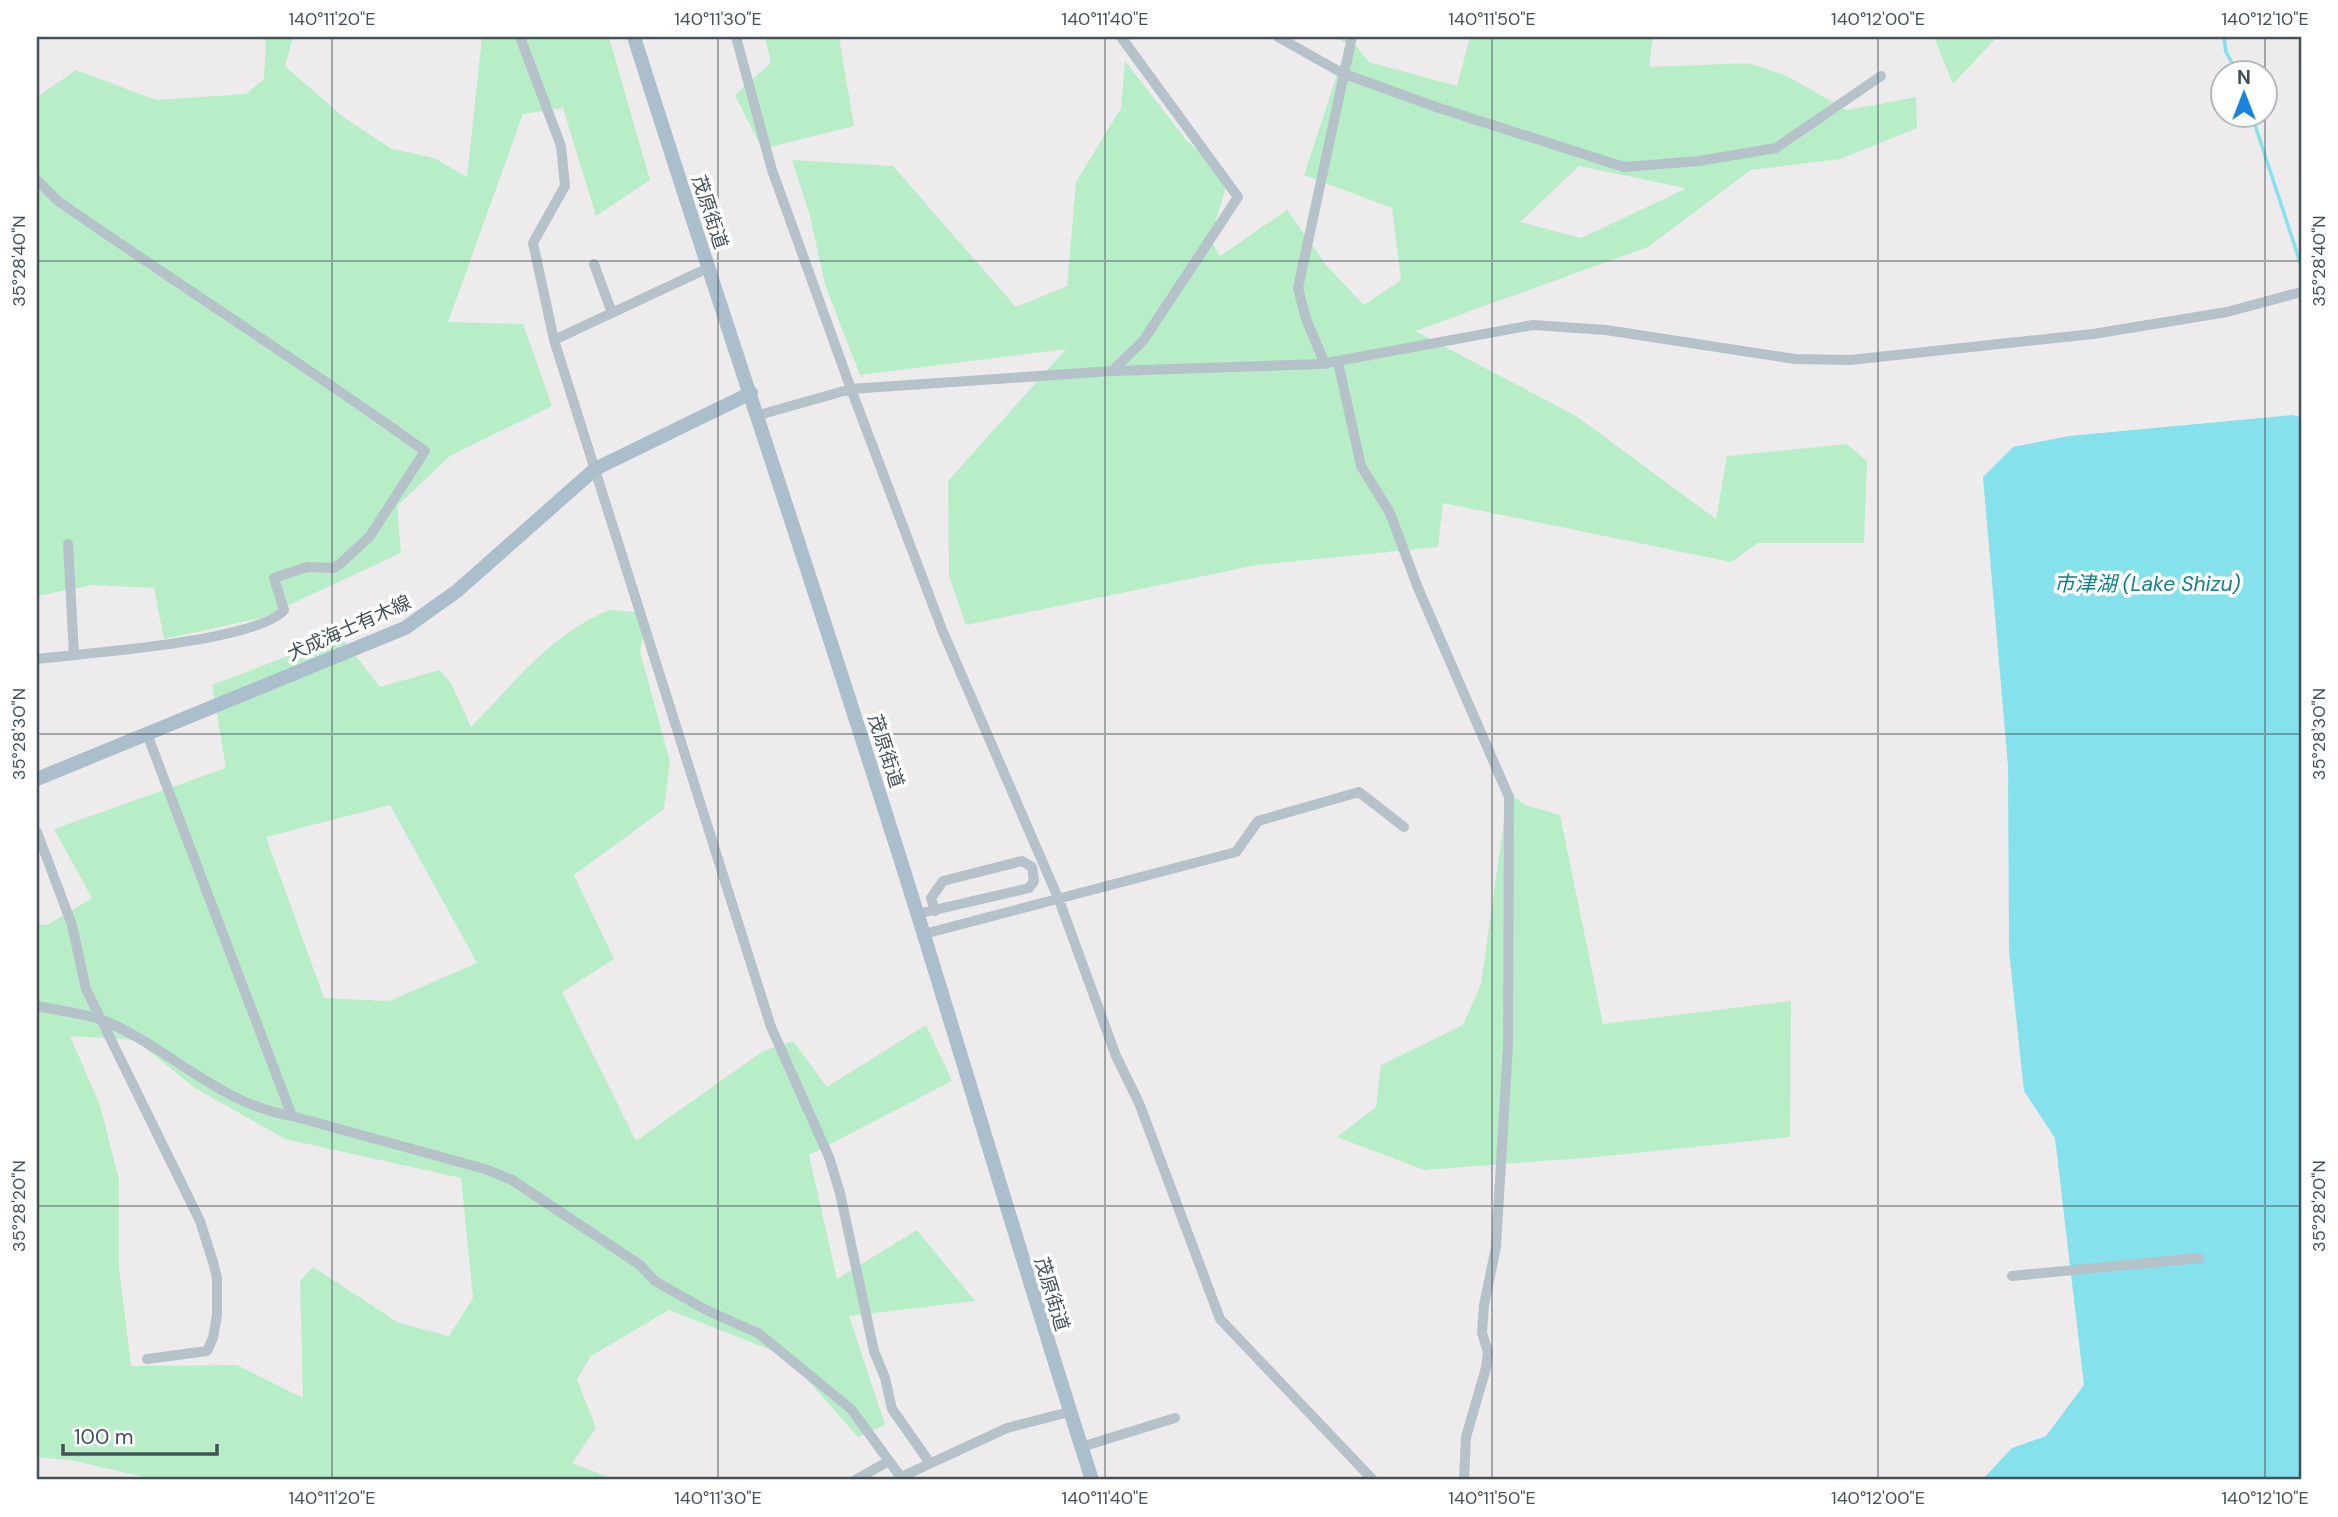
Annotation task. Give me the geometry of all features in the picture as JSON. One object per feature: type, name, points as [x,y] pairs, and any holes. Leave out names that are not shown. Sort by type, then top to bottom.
[{"type":"main road","name":"茂原街道","points":[[634,37],[708,268],[759,415],[924,934],[1092,1480]]},
{"type":"main road","name":"犬成海士有木線","points":[[37,779],[346,654],[429,613],[595,468],[751,393]]},
{"type":"street","points":[[520,37],[561,146],[565,186],[533,243],[554,340],[771,1027],[836,1181],[874,1351],[885,1378],[892,1409],[930,1463]]},
{"type":"street","points":[[736,37],[772,170],[851,389],[943,632],[1059,900],[1116,1056],[1139,1103],[1220,1319],[1373,1480]]},
{"type":"street","points":[[1112,371],[1143,341],[1238,197],[1121,37]]},
{"type":"street","points":[[1278,37],[1342,73],[1436,107],[1623,167],[1699,161],[1776,148],[1881,76]]},
{"type":"street","points":[[1325,364],[1306,319],[1298,288],[1342,73],[1352,37]]},
{"type":"street","points":[[37,180],[58,201],[233,321],[308,367],[425,450],[370,536],[340,564],[333,568],[307,567],[274,578],[284,610],[278,617],[233,634],[37,659]]},
{"type":"street","points":[[594,264],[612,313]]},
{"type":"street","points":[[554,340],[708,268]]},
{"type":"street","points":[[759,415],[851,389],[1112,371],[1325,364],[1496,330],[1558,325],[1795,359],[1850,360],[2093,334],[2227,312],[2301,292]]},
{"type":"street","points":[[1338,362],[1361,466],[1391,513],[1418,589],[1509,797],[1508,1045],[1496,1247],[1483,1314],[1486,1368],[1466,1437],[1464,1480]]},
{"type":"street","points":[[68,544],[74,655]]},
{"type":"street","points":[[147,734],[292,1116]]},
{"type":"street","points":[[924,934],[1236,852],[1258,821],[1359,792],[1404,827]]},
{"type":"street","points":[[37,832],[72,925],[86,989],[200,1221],[217,1278],[217,1315],[213,1338],[207,1350],[147,1359]]},
{"type":"street","points":[[917,914],[935,911],[1029,888],[1034,881],[1032,867],[1022,861],[943,881],[931,898],[935,911]]},
{"type":"street","points":[[37,1006],[102,1020],[220,1090],[277,1113],[485,1169],[512,1180],[640,1265],[655,1281],[708,1311],[758,1333],[850,1409],[902,1479],[930,1463],[1007,1428],[1069,1412]]},
{"type":"street","points":[[2017,1275],[2199,1258]]},
{"type":"street","points":[[1081,1447],[1175,1418]]},
{"type":"street","points":[[855,1480],[889,1461]]},
{"type":"green space","points":[[266,37],[293,37],[285,66],[342,116],[390,148],[434,158],[467,177],[482,37],[609,37],[650,180],[596,216],[563,108],[523,114],[448,322],[523,324],[552,406],[450,456],[397,506],[401,553],[261,618],[164,639],[154,588],[93,585],[37,596],[37,97],[76,70],[156,100],[246,94],[264,79]]},
{"type":"green space","points":[[765,37],[839,37],[854,126],[762,149],[735,95],[771,63]]},
{"type":"green space","points":[[1336,37],[1349,37],[1369,62],[1457,86],[1470,37],[1653,37],[1649,67],[1748,63],[1785,75],[1847,110],[1916,97],[1917,128],[1840,159],[1751,170],[1648,247],[1415,331],[1576,416],[1716,519],[1727,456],[1847,444],[1867,461],[1864,543],[1758,543],[1731,562],[1443,503],[1438,547],[1257,565],[966,625],[949,576],[948,481],[1066,349],[860,375],[825,285],[810,216],[792,160],[893,166],[1016,307],[1067,286],[1076,182],[1121,108],[1125,61],[1187,141],[1229,178],[1210,239],[1220,256],[1287,210],[1327,266],[1364,305],[1401,280],[1392,208],[1304,175],[1347,44]],"holes":[[[1579,166],[1685,188],[1581,238],[1520,222]]]},
{"type":"green space","points":[[1934,37],[1997,37],[1953,84]]},
{"type":"green space","points":[[610,610],[634,612],[645,628],[640,651],[670,762],[664,809],[574,875],[614,959],[562,992],[636,1141],[763,1051],[793,1041],[827,1087],[926,1025],[952,1081],[809,1155],[837,1279],[917,1230],[975,1301],[849,1316],[885,1425],[858,1437],[786,1356],[669,1310],[591,1356],[577,1379],[596,1428],[572,1463],[616,1480],[157,1480],[75,1461],[37,1457],[37,924],[47,925],[92,898],[54,829],[226,768],[212,685],[340,636],[380,687],[439,670],[451,683],[471,727],[552,645],[589,620]],"holes":[[[390,805],[477,963],[389,1001],[324,998],[266,837]],[[70,1036],[135,1040],[195,1088],[285,1139],[461,1178],[473,1298],[449,1336],[399,1323],[313,1267],[300,1281],[303,1398],[237,1365],[131,1366],[119,1267],[119,1180],[100,1105]]]},
{"type":"green space","points":[[1508,793],[1525,805],[1560,815],[1603,1024],[1791,1001],[1790,1137],[1597,1157],[1424,1170],[1337,1137],[1376,1107],[1381,1065],[1463,1025],[1481,984]]},
{"type":"green space","points":[[784,1477],[792,1480],[705,1480]]},
{"type":"water","name":"市津湖 (Lake Shizu)","points":[[2292,415],[2301,417],[2301,1480],[1982,1480],[2012,1448],[2046,1436],[2084,1385],[2055,1138],[2024,1091],[2009,951],[2008,766],[1983,477],[2013,447],[2069,436]]},
{"type":"waterway","points":[[2224,37],[2230,60]]},
{"type":"waterway","points":[[2257,130],[2301,265]]}]
